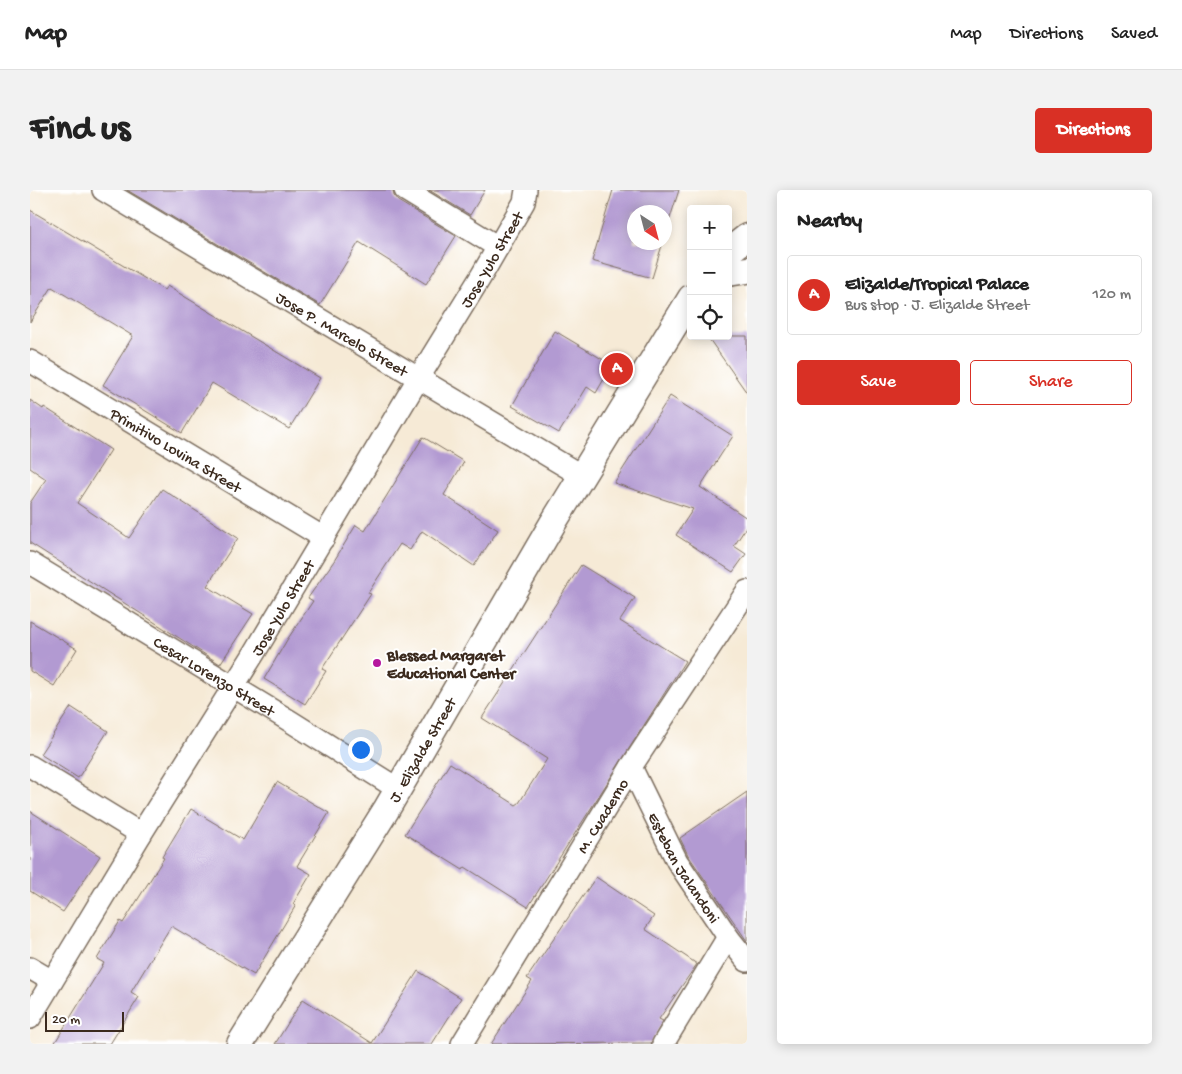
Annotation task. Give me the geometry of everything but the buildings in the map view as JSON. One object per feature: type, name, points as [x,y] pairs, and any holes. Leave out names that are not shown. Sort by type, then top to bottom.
[{"type":"street","name":"Jose P. Marcelo Street","points":[[103,190],[582,476]]},
{"type":"street","points":[[405,190],[498,247]]},
{"type":"street","name":"Jose Yulo Street","points":[[30,1018],[140,834],[234,687],[324,538],[498,247],[524,202],[526,190]]},
{"type":"street","points":[[731,250],[747,237]]},
{"type":"street","points":[[732,272],[747,270]]},
{"type":"street","name":"J. Elizalde Street","points":[[240,1044],[398,789],[582,476],[687,305]]},
{"type":"street","name":"Primitivo Lovina Street","points":[[30,361],[324,538]]},
{"type":"street","name":"Cesar Lorenzo Street","points":[[30,563],[398,789]]},
{"type":"street","name":"M. Cuaderno","points":[[462,1044],[631,767],[746,593]]},
{"type":"street","points":[[30,766],[140,834]]},
{"type":"street","name":"Esteban Jalandoni","points":[[631,767],[678,861],[728,937],[747,961]]},
{"type":"street","points":[[663,1044],[728,937]]},
{"type":"street","points":[[30,968],[52,981]]},
{"type":"place","name":"Elizalde/Tropical Palace","points":[[617,369]]},
{"type":"place","name":"Blessed Margaret Educational Center","points":[[377,663]]}]
